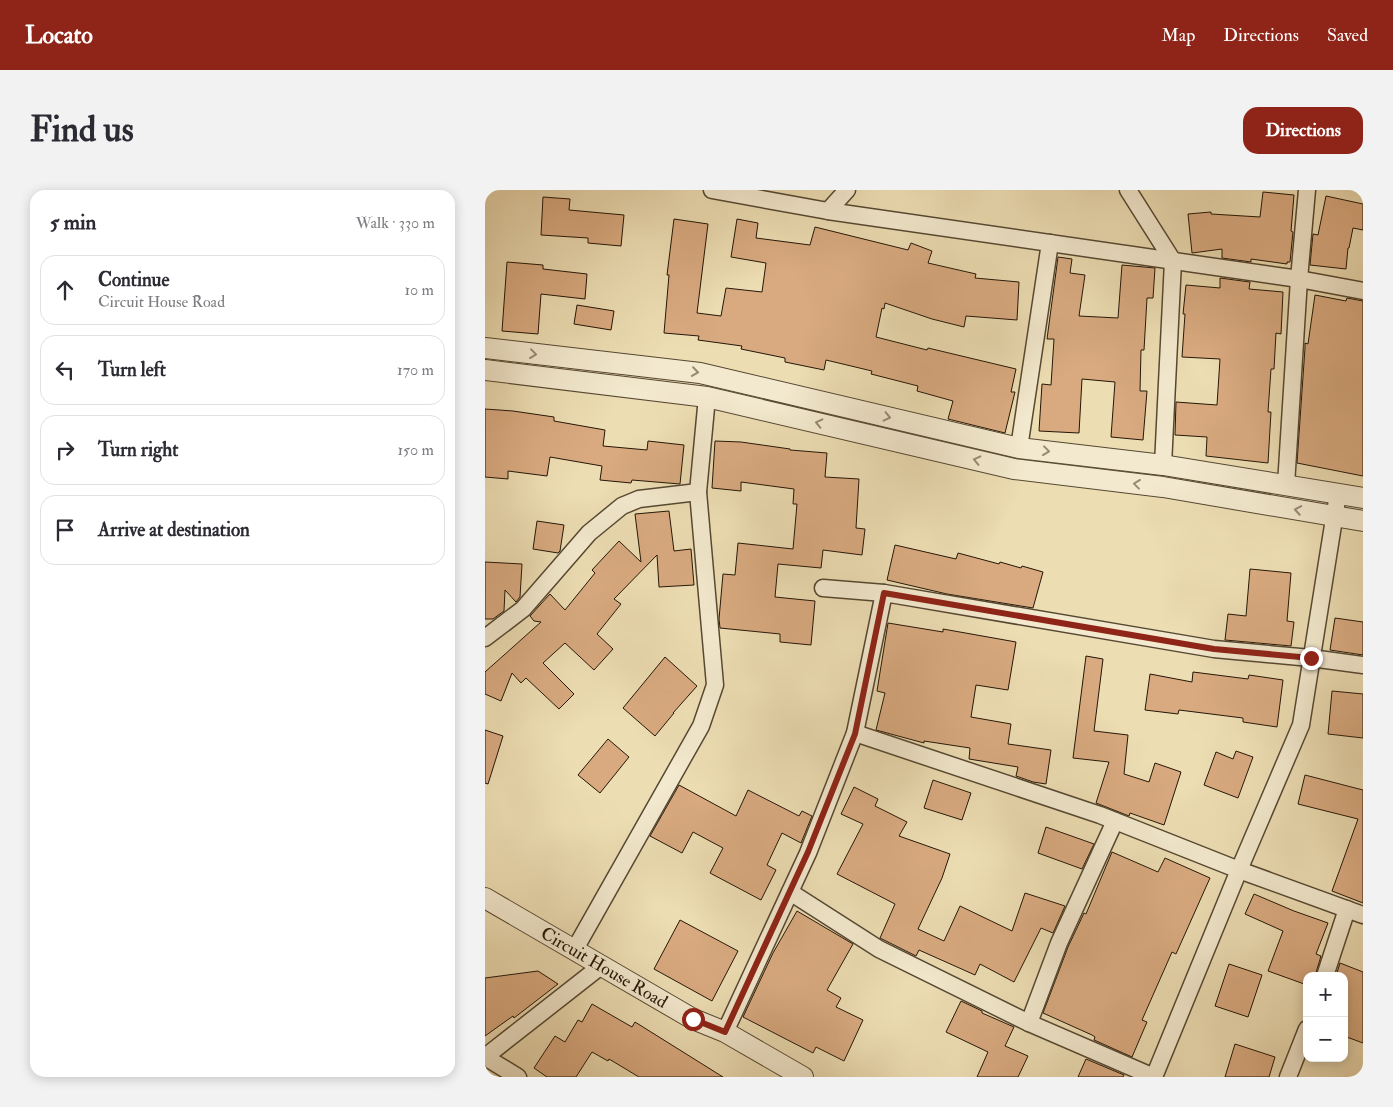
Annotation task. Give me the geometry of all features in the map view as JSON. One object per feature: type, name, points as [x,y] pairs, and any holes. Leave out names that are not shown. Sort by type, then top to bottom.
[{"type":"street","points":[[712,190],[828,211],[1299,279],[1363,291]]},
{"type":"street","points":[[828,211],[847,190]]},
{"type":"street","points":[[1128,190],[1173,261],[1163,465]]},
{"type":"street","points":[[1287,485],[1299,279],[1307,190]]},
{"type":"street","points":[[1019,448],[1050,243]]},
{"type":"street","points":[[485,348],[700,373],[1019,448],[1163,465],[1363,498]]},
{"type":"street","points":[[485,370],[707,397],[1014,469],[1163,487],[1363,521]]},
{"type":"street","points":[[575,948],[701,726],[715,684],[698,492],[707,397]]},
{"type":"street","points":[[485,638],[523,609],[589,533],[622,506],[639,499],[698,492]]},
{"type":"street","points":[[789,892],[879,949],[1029,1023],[1154,1077],[1301,725],[1338,494]]},
{"type":"street","points":[[823,588],[884,593],[1214,649],[1363,665]]},
{"type":"street","points":[[725,1032],[808,852],[855,734],[884,593]]},
{"type":"street","points":[[855,734],[1115,821],[1239,870],[1355,912],[1327,972]]},
{"type":"street","points":[[1029,1023],[1059,944],[1115,821]]},
{"type":"street","name":"Circuit House Road","points":[[485,898],[575,948],[601,966],[693,1019],[725,1032],[803,1077]]},
{"type":"street","points":[[518,1077],[485,1057],[601,966]]},
{"type":"street","points":[[1289,1077],[1303,1040]]},
{"type":"building","points":[[1263,192],[1294,195],[1290,262],[1287,262],[1287,264],[1251,259],[1251,262],[1222,258],[1222,249],[1192,253],[1188,214],[1211,212],[1211,214],[1260,217]]},
{"type":"building","points":[[1326,196],[1363,204],[1363,230],[1353,228],[1348,248],[1346,269],[1310,265],[1313,234],[1318,235]]},
{"type":"building","points":[[543,197],[570,199],[569,210],[624,215],[621,246],[588,243],[588,238],[541,235]]},
{"type":"building","points":[[674,219],[708,224],[697,313],[721,316],[726,288],[762,292],[766,263],[731,257],[737,219],[758,223],[756,238],[810,245],[815,227],[908,250],[911,243],[932,251],[928,263],[976,274],[975,278],[1019,282],[1017,320],[966,316],[964,327],[932,319],[885,303],[884,309],[882,308],[876,337],[1016,369],[1011,392],[1015,392],[1005,433],[948,419],[953,401],[917,391],[918,386],[871,374],[872,371],[826,360],[824,370],[785,362],[785,358],[741,349],[742,346],[698,340],[699,336],[664,333],[669,275],[667,275]]},
{"type":"building","points":[[1058,257],[1072,259],[1070,273],[1085,275],[1079,316],[1118,318],[1122,265],[1155,268],[1153,298],[1147,298],[1144,350],[1141,350],[1140,391],[1147,391],[1143,440],[1111,437],[1115,382],[1082,379],[1079,433],[1039,431],[1042,384],[1051,385],[1054,339],[1047,339]]},
{"type":"building","points":[[507,262],[543,265],[543,269],[587,274],[585,299],[541,294],[538,334],[502,331]]},
{"type":"building","points":[[1220,278],[1250,282],[1249,289],[1283,292],[1281,334],[1276,333],[1274,369],[1271,369],[1268,412],[1271,412],[1268,463],[1206,456],[1207,437],[1175,435],[1176,402],[1217,405],[1220,359],[1182,357],[1185,314],[1183,314],[1186,285],[1220,288]]},
{"type":"building","points":[[1315,295],[1346,301],[1347,298],[1363,301],[1363,476],[1297,463],[1305,343],[1308,344]]},
{"type":"building","points":[[577,305],[614,311],[611,330],[574,324]]},
{"type":"building","points":[[485,409],[554,417],[554,421],[605,430],[603,446],[647,450],[648,441],[684,445],[680,484],[632,480],[631,483],[600,480],[602,466],[550,457],[547,476],[508,471],[508,479],[485,477]]},
{"type":"building","points":[[715,441],[741,442],[790,450],[827,453],[825,477],[859,479],[856,528],[865,529],[862,555],[823,550],[821,568],[778,564],[775,597],[815,601],[811,645],[780,642],[780,634],[720,628],[723,574],[735,575],[738,543],[793,549],[797,504],[793,504],[794,489],[741,482],[741,491],[712,488]]},
{"type":"building","points":[[669,511],[674,551],[691,549],[694,585],[659,587],[657,555],[614,599],[621,604],[597,634],[613,649],[594,670],[565,643],[543,663],[574,694],[559,709],[526,678],[521,683],[512,673],[501,701],[485,694],[485,672],[541,622],[534,621],[530,616],[550,594],[565,610],[595,573],[592,570],[619,541],[641,562],[635,514]]},
{"type":"building","points":[[537,521],[564,525],[560,551],[558,553],[533,549]]},
{"type":"building","points":[[895,545],[956,559],[958,553],[999,564],[1000,562],[1021,568],[1022,566],[1043,572],[1033,608],[947,594],[887,580]]},
{"type":"building","points":[[485,562],[522,564],[520,597],[516,602],[505,590],[504,611],[493,619],[485,619]]},
{"type":"building","points":[[1250,569],[1291,573],[1287,621],[1294,622],[1291,646],[1225,640],[1228,614],[1246,616]]},
{"type":"building","points":[[1335,618],[1363,622],[1363,655],[1330,650]]},
{"type":"building","points":[[888,623],[943,632],[943,629],[1016,642],[1008,690],[976,685],[971,717],[1011,724],[1008,744],[1051,750],[1046,784],[1016,776],[1018,767],[969,759],[970,748],[924,741],[924,743],[876,730],[885,693],[877,691]]},
{"type":"building","points":[[1086,656],[1103,659],[1094,731],[1128,735],[1124,774],[1149,782],[1155,763],[1181,772],[1164,825],[1130,813],[1129,816],[1096,803],[1109,762],[1073,758]]},
{"type":"building","points":[[665,657],[697,686],[655,736],[623,708]]},
{"type":"building","points":[[1193,672],[1248,679],[1249,675],[1283,680],[1277,727],[1243,722],[1243,718],[1179,710],[1178,714],[1145,710],[1150,674],[1192,682]]},
{"type":"building","points":[[1332,691],[1363,694],[1363,738],[1328,734]]},
{"type":"building","points":[[485,730],[503,736],[488,784],[485,783]]},
{"type":"building","points":[[608,739],[629,757],[600,793],[578,775]]},
{"type":"building","points":[[1236,751],[1253,757],[1238,798],[1204,785],[1216,752],[1233,759]]},
{"type":"building","points":[[1305,775],[1363,790],[1363,903],[1332,891],[1358,819],[1298,804]]},
{"type":"building","points":[[933,780],[971,793],[962,820],[924,808]]},
{"type":"building","points":[[679,785],[736,816],[748,790],[799,816],[802,811],[812,816],[801,843],[782,833],[767,865],[776,870],[761,900],[710,873],[723,848],[693,832],[682,853],[650,836]]},
{"type":"building","points":[[854,787],[878,799],[875,806],[907,822],[899,836],[950,854],[942,878],[918,929],[944,941],[960,906],[1012,931],[1025,893],[1065,906],[1053,933],[1041,928],[1014,982],[980,964],[975,975],[919,950],[916,956],[880,938],[895,904],[837,874],[863,824],[841,814]]},
{"type":"building","points":[[1046,827],[1094,844],[1082,869],[1038,853]]},
{"type":"building","points":[[1112,852],[1158,872],[1165,858],[1210,878],[1176,954],[1172,952],[1142,1020],[1147,1022],[1132,1057],[1094,1040],[1095,1037],[1092,1035],[1043,1013],[1068,947],[1084,913],[1086,914]]},
{"type":"building","points":[[1254,894],[1328,923],[1316,954],[1321,956],[1316,972],[1303,972],[1303,984],[1268,971],[1283,931],[1245,914]]},
{"type":"building","points":[[797,911],[853,944],[827,990],[841,998],[836,1007],[863,1020],[844,1061],[816,1047],[813,1053],[743,1017],[773,953]]},
{"type":"building","points":[[680,920],[738,951],[712,1001],[654,969]]},
{"type":"building","points":[[1340,963],[1363,972],[1363,1043],[1348,1037],[1348,972],[1337,972]]},
{"type":"building","points":[[1229,964],[1262,975],[1248,1017],[1215,1006]]},
{"type":"building","points":[[538,971],[558,984],[514,1018],[513,1016],[485,1036],[485,978]]},
{"type":"building","points":[[961,1001],[982,1011],[982,1013],[1014,1027],[1005,1046],[1028,1056],[1018,1077],[977,1077],[988,1052],[946,1032]]},
{"type":"building","points":[[592,1004],[632,1027],[635,1022],[723,1077],[639,1077],[609,1059],[608,1061],[592,1052],[576,1077],[547,1077],[534,1068],[555,1036],[565,1042],[578,1020],[582,1022]]},
{"type":"building","points":[[1235,1044],[1275,1057],[1269,1077],[1225,1077]]},
{"type":"building","points":[[1086,1059],[1124,1075],[1123,1077],[1078,1077]]},
{"type":"route","points":[[693,1019],[725,1032],[808,852],[855,734],[884,593],[1214,649],[1311,658]]}]
